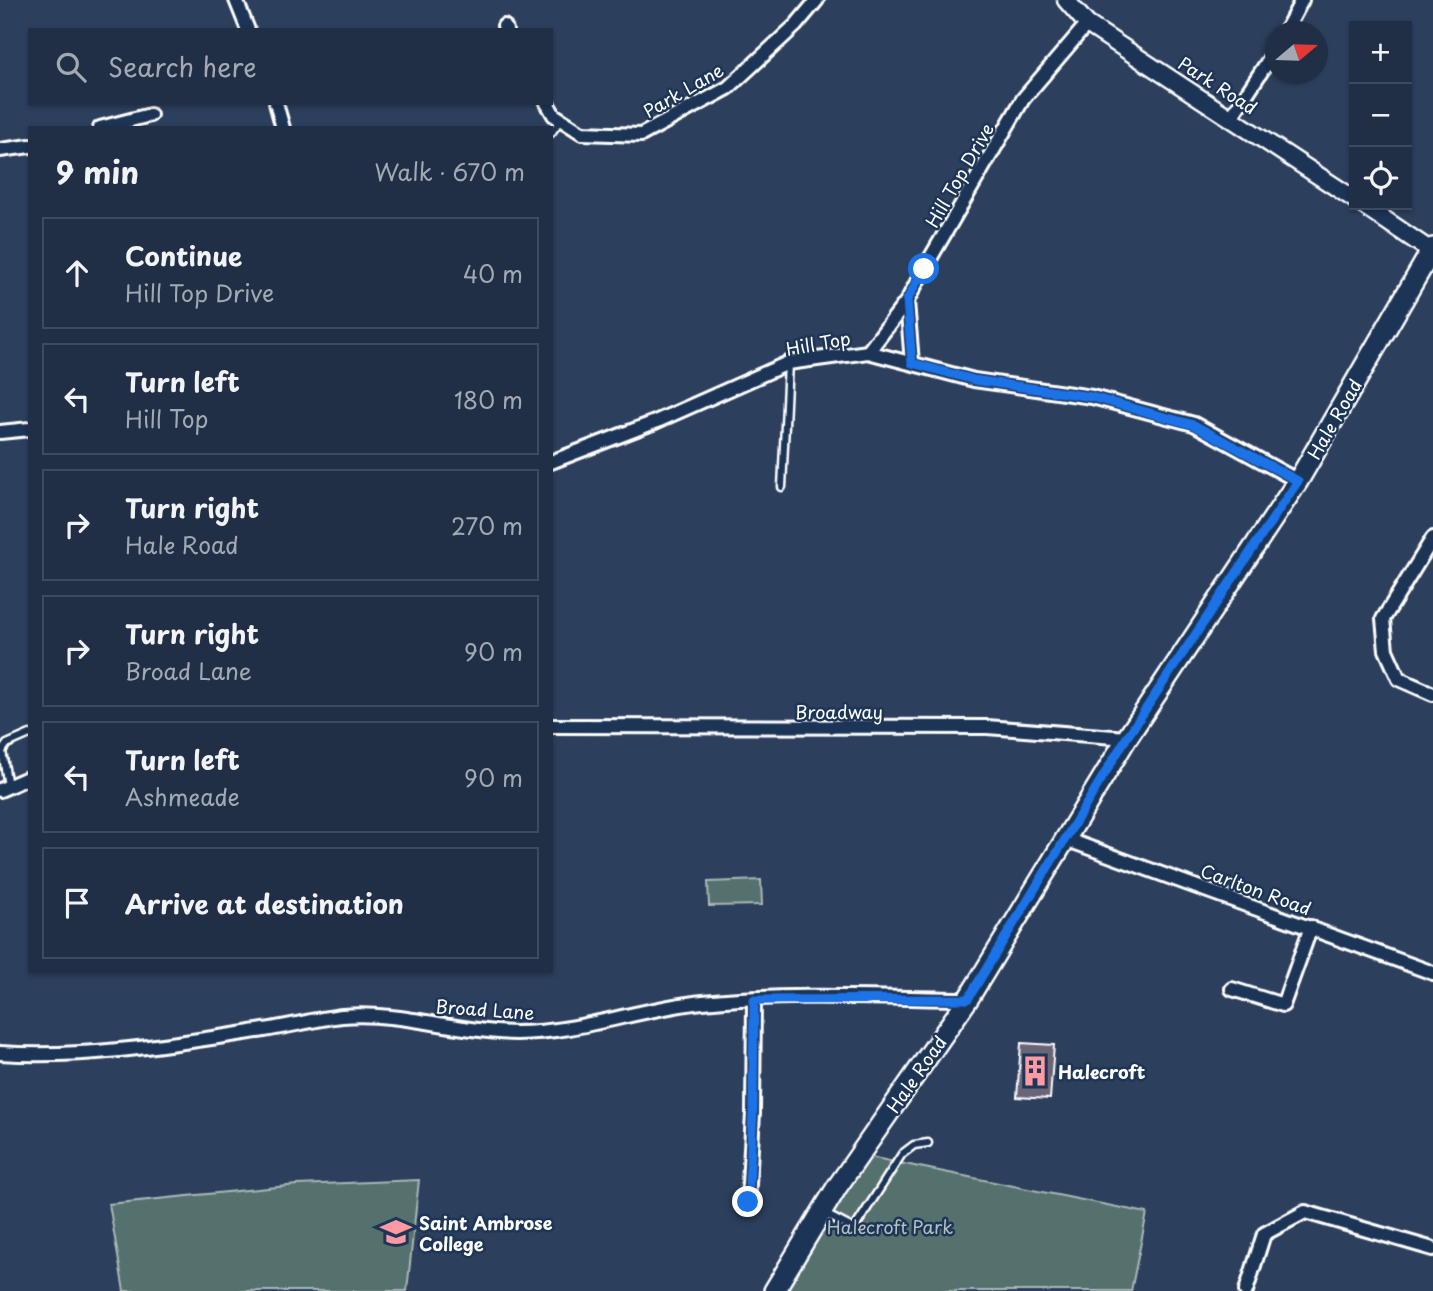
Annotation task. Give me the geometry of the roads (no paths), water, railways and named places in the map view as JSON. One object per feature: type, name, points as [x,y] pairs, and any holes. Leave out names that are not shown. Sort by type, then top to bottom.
[{"type":"main road","name":"Park Road","points":[[1066,0],[1087,24],[1232,116],[1349,196]]},
{"type":"main road","points":[[1371,210],[1433,250]]},
{"type":"main road","name":"Hale Road","points":[[774,1291],[783,1272],[824,1213],[837,1187],[968,999],[1068,840],[1127,737],[1298,481],[1433,250]]},
{"type":"street","points":[[236,0],[247,28]]},
{"type":"street","name":"Park Lane","points":[[549,105],[561,119],[582,133],[641,135],[728,88],[796,25],[817,0]]},
{"type":"street","points":[[1291,21],[1302,0]]},
{"type":"street","name":"Hill Top Drive","points":[[868,352],[907,300],[1023,99],[1087,24]]},
{"type":"street","points":[[1232,116],[1265,66]]},
{"type":"street","points":[[277,105],[282,126]]},
{"type":"street","points":[[108,126],[150,115]]},
{"type":"street","points":[[0,150],[28,146]]},
{"type":"street","points":[[907,300],[912,363]]},
{"type":"street","name":"Hill Top","points":[[553,461],[655,422],[788,363],[868,352],[974,380],[1092,397],[1194,425],[1298,481]]},
{"type":"street","points":[[0,432],[28,429]]},
{"type":"street","points":[[1433,538],[1383,619],[1386,650],[1399,679],[1433,694]]},
{"type":"street","name":"Broadway","points":[[553,726],[987,727],[1127,737]]},
{"type":"street","points":[[4,788],[28,778]]},
{"type":"street","name":"Carlton Road","points":[[1068,840],[1433,973]]},
{"type":"street","points":[[1231,989],[1283,1005],[1311,927]]},
{"type":"street","name":"Broad Lane","points":[[0,1054],[77,1052],[197,1040],[342,1016],[391,1016],[464,1029],[516,1032],[571,1030],[663,1007],[754,1000],[968,999]]},
{"type":"street","points":[[748,1202],[753,1113],[754,1000]]},
{"type":"street","points":[[1246,1291],[1264,1234],[1305,1212],[1433,1249]]},
{"type":"lane","points":[[553,130],[561,119]]},
{"type":"lane","points":[[782,487],[788,363]]},
{"type":"lane","points":[[4,788],[2,751],[7,744],[28,735]]},
{"type":"lane","points":[[824,1213],[854,1229],[902,1154],[914,1145],[928,1143]]},
{"type":"place","name":"Halecroft","points":[[1035,1071]]},
{"type":"place","name":"Saint Ambrose College","points":[[396,1232]]},
{"type":"park label","name":"Halecroft Park","points":[[890,1226]]}]
